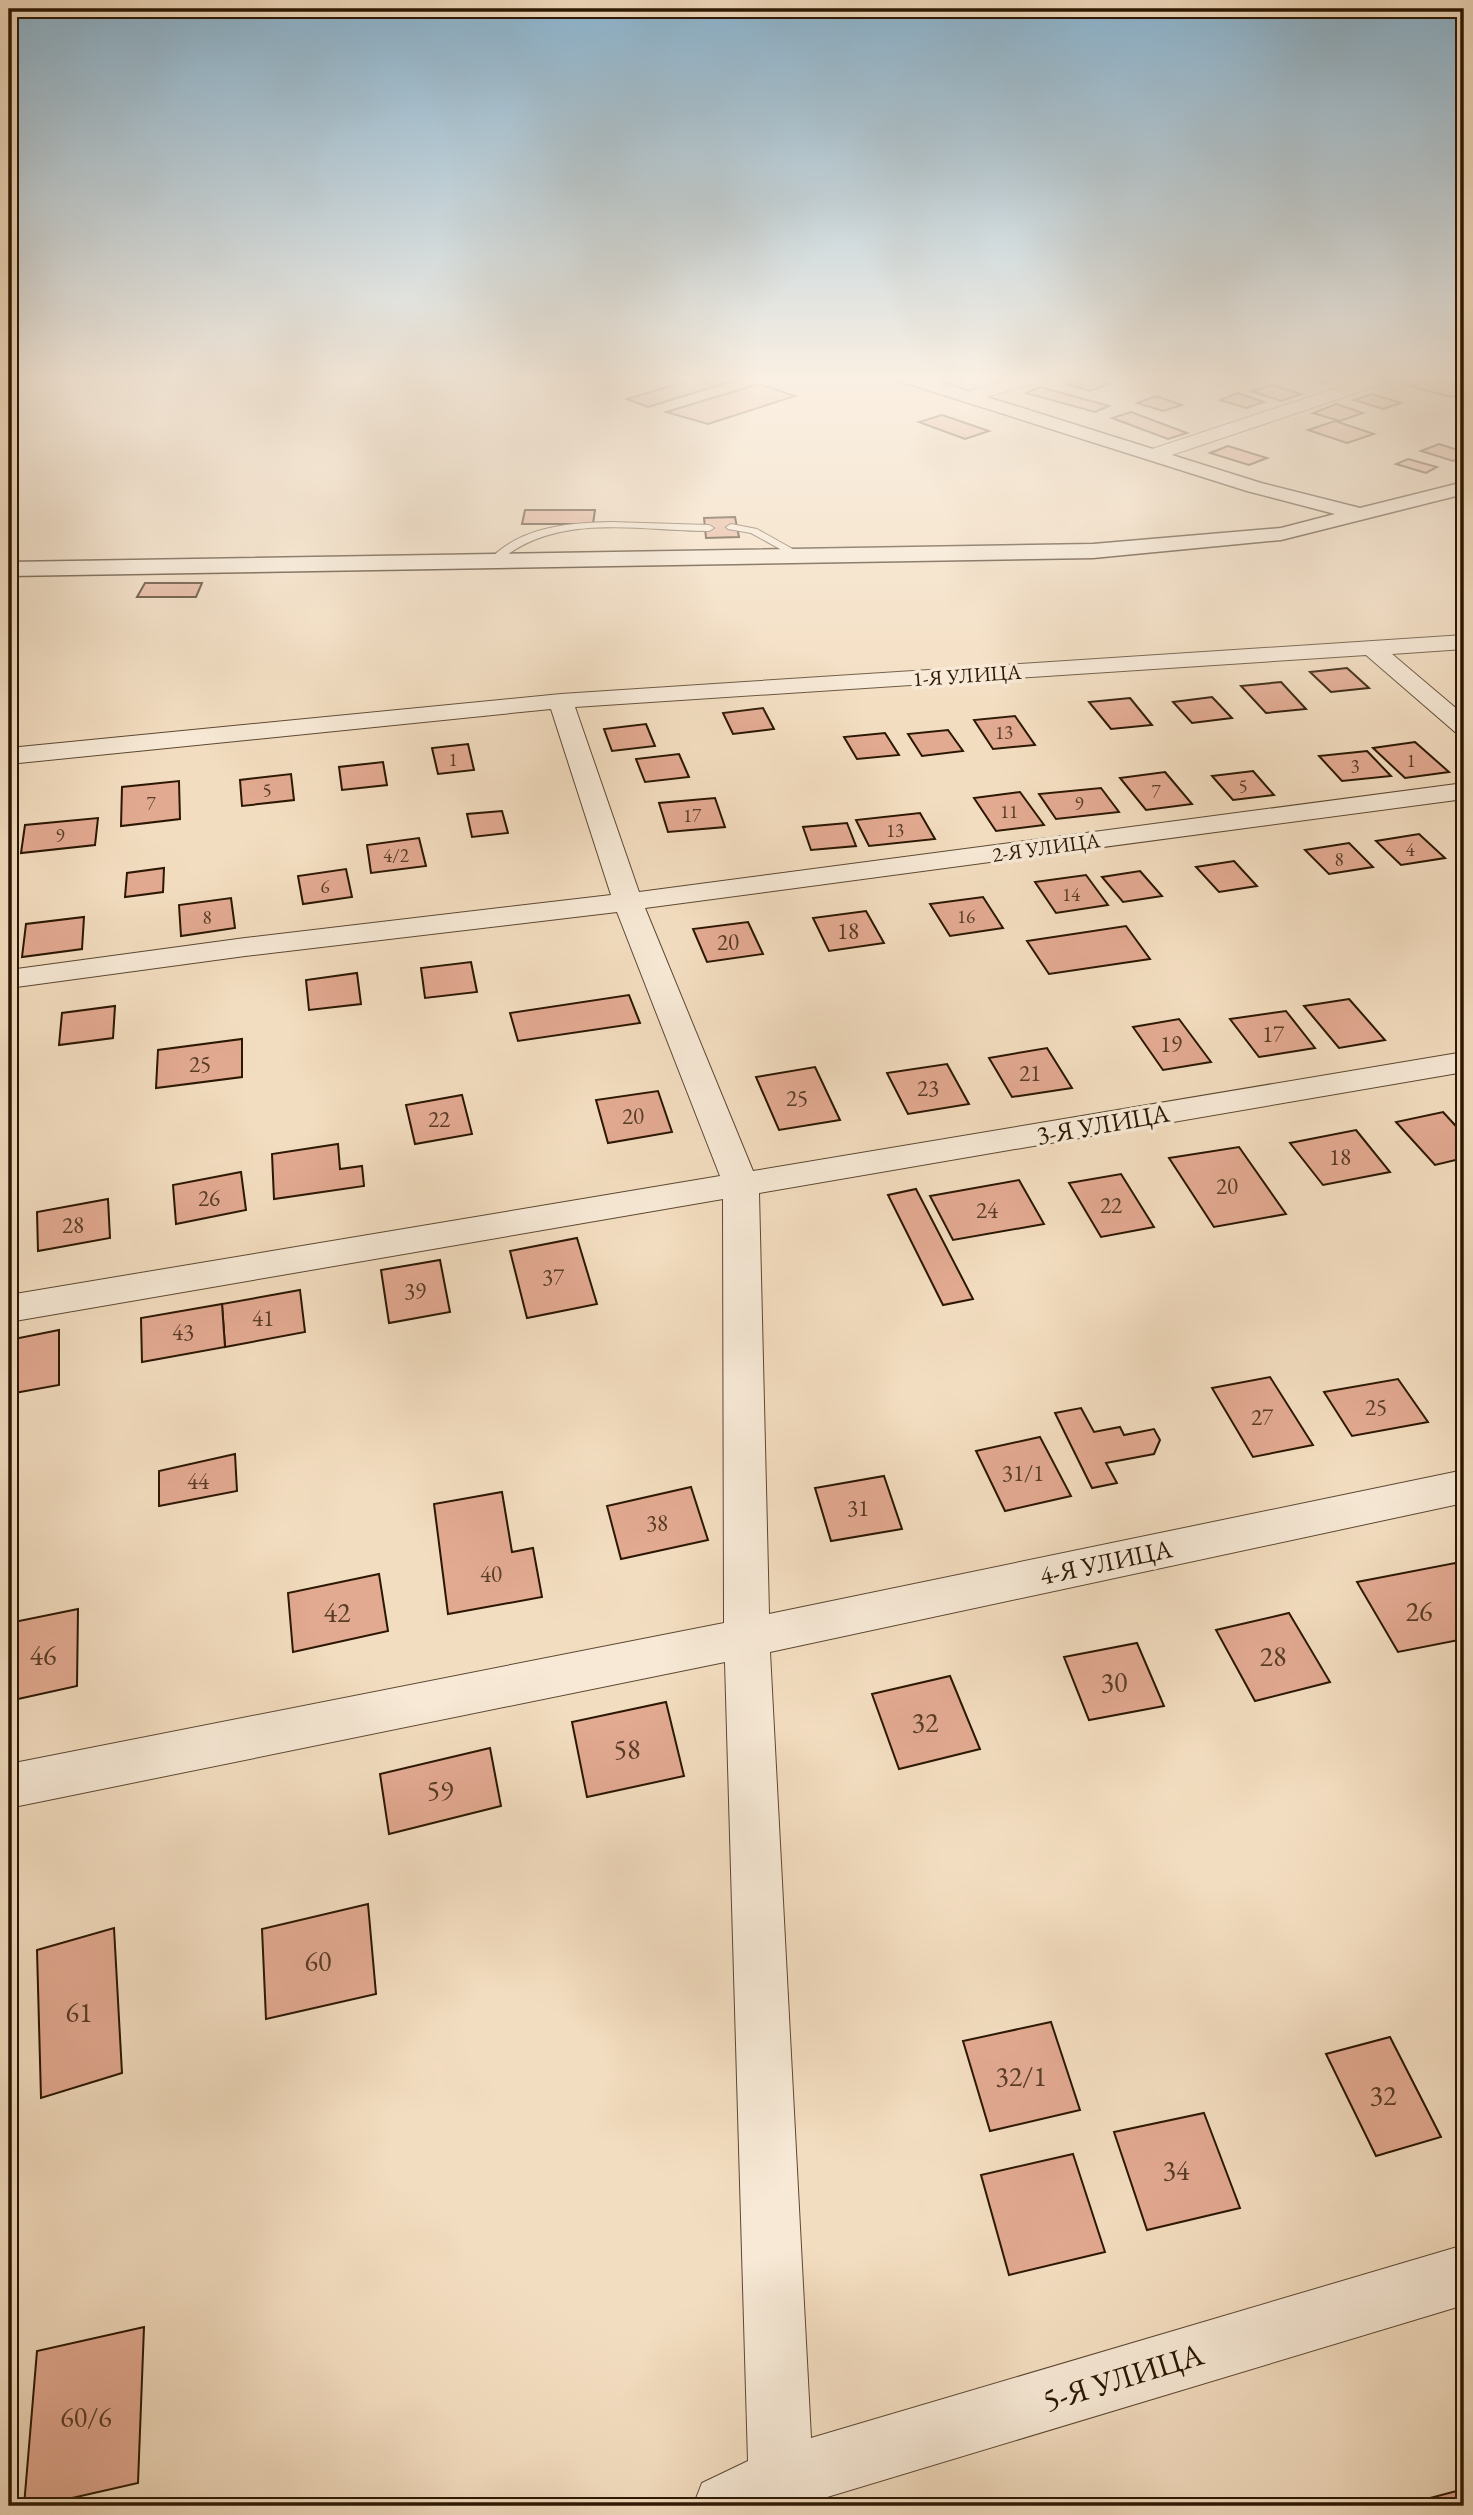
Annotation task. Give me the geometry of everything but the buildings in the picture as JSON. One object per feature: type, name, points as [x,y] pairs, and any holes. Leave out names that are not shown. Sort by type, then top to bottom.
[{"type":"main road","points":[[1275,492],[1361,514]]},
{"type":"main road","points":[[9,569],[492,562],[681,544],[802,557],[1093,551],[1281,534],[1447,492]]},
{"type":"street","name":"1-Я УЛИЦА","points":[[9,756],[561,701],[1464,642]]},
{"type":"street","points":[[1373,649],[1464,727]]},
{"type":"street","points":[[561,701],[628,902],[741,1185],[747,1638],[781,2493]]},
{"type":"street","name":"2-Я УЛИЦА","points":[[9,979],[244,947],[628,902],[1464,791]]},
{"type":"street","name":"3-Я УЛИЦА","points":[[9,1309],[1464,1062]]},
{"type":"street","name":"4-Я УЛИЦА","points":[[9,1786],[747,1638],[1464,1486]]},
{"type":"street","name":"5-Я УЛИЦА","points":[[725,2506],[781,2493],[1464,2274]]},
{"type":"lane","points":[[492,562],[517,542],[539,533],[609,526],[681,544],[709,528]]},
{"type":"lane","points":[[732,527],[754,531],[802,557]]}]
